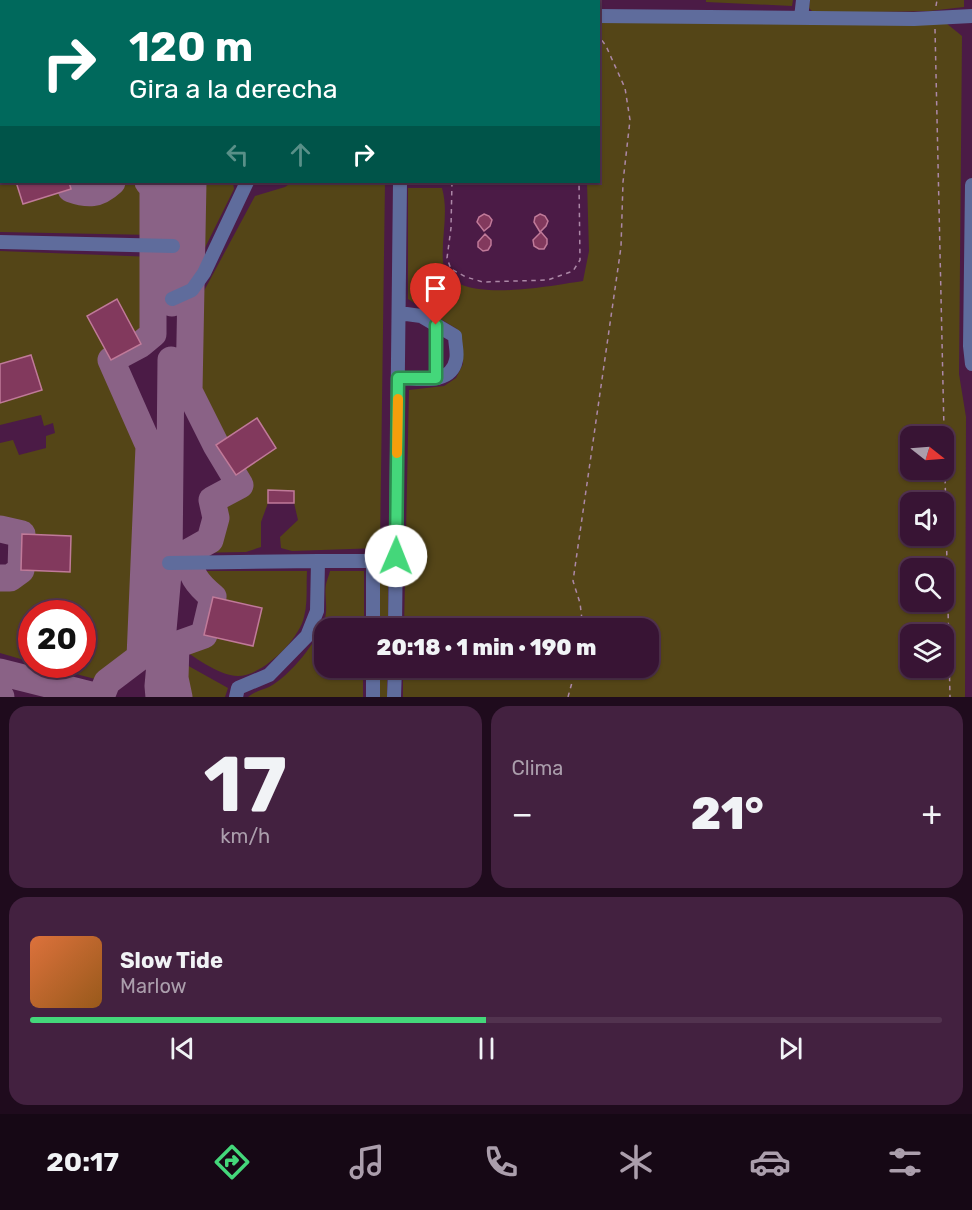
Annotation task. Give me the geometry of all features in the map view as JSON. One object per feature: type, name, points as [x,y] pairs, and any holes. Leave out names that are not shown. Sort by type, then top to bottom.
[{"type":"lane","points":[[801,18],[802,0]]},
{"type":"lane","points":[[600,16],[935,18],[972,16]]},
{"type":"lane","points":[[172,299],[192,290],[204,273],[247,183]]},
{"type":"lane","points":[[395,618],[400,183]]},
{"type":"lane","points":[[972,185],[970,346],[972,364]]},
{"type":"lane","points":[[0,242],[173,246]]},
{"type":"lane","points":[[398,378],[441,379],[452,371],[457,359],[455,336],[421,316],[399,313]]},
{"type":"lane","points":[[436,325],[436,378]]},
{"type":"lane","points":[[169,563],[373,561],[396,556]]},
{"type":"lane","points":[[236,697],[238,688],[269,675],[307,636],[317,611],[318,561]]},
{"type":"lane","points":[[373,561],[373,618]]},
{"type":"lane","points":[[373,678],[373,697]]},
{"type":"lane","points":[[394,697],[395,678]]},
{"type":"path","points":[[937,0],[935,18],[950,697]]},
{"type":"path","points":[[582,618],[573,581],[621,247],[623,182],[630,120],[625,88],[600,38]]},
{"type":"path","points":[[452,183],[451,228],[447,258],[451,269],[483,282],[548,280],[573,271],[580,260],[579,183]]},
{"type":"path","points":[[568,697],[573,678]]},
{"type":"shaded area","points":[[706,0],[793,0],[792,6],[706,2]]},
{"type":"shaded area","points":[[810,0],[964,0],[964,7],[929,11],[814,13],[809,8]]},
{"type":"shaded area","points":[[600,23],[946,23],[962,36],[959,374],[966,417],[965,697],[403,697],[403,678],[659,678],[659,618],[404,618],[409,390],[444,386],[456,378],[463,364],[462,341],[457,329],[408,299],[408,188],[442,188],[445,207],[443,262],[449,276],[462,285],[503,290],[583,281],[589,251],[587,183],[600,183]]},
{"type":"shaded area","points":[[0,183],[16,183],[23,204],[71,189],[88,195],[106,188],[111,183],[149,183],[153,188],[154,235],[0,232]]},
{"type":"shaded area","points":[[193,183],[233,183],[234,189],[192,274]]},
{"type":"shaded area","points":[[291,183],[385,183],[380,548],[292,551],[281,548],[280,537],[298,520],[294,491],[269,490],[268,503],[261,522],[261,547],[246,552],[187,553],[210,540],[216,518],[212,500],[240,485],[236,475],[276,448],[257,418],[216,445],[189,391],[191,315],[255,196],[285,187]]},
{"type":"shaded area","points":[[0,251],[154,257],[153,334],[141,344],[117,299],[87,316],[111,360],[149,446],[140,657],[107,682],[91,678],[96,678],[96,600],[18,600],[18,658],[0,653],[0,578],[10,578],[21,570],[70,571],[71,536],[22,534],[0,529],[0,443],[13,440],[19,455],[46,448],[46,436],[55,433],[53,423],[44,426],[41,415],[0,425],[0,403],[41,389],[31,355],[0,364]]},
{"type":"shaded area","points":[[384,569],[388,572],[388,618],[380,618],[380,574]]},
{"type":"shaded area","points":[[191,571],[307,571],[306,606],[301,626],[287,646],[258,670],[238,676],[214,669],[176,645],[204,635],[252,646],[261,608],[214,595],[206,590]]},
{"type":"shaded area","points":[[330,571],[364,571],[364,618],[325,618],[326,584]]},
{"type":"shaded area","points":[[314,641],[314,678],[363,678],[363,697],[248,697],[269,687],[286,675]]},
{"type":"shaded area","points":[[176,659],[228,688],[225,697],[179,697],[175,678]]},
{"type":"shaded area","points":[[380,678],[387,678],[387,697],[379,697]]},
{"type":"building","points":[[16,183],[69,183],[71,189],[23,204]]},
{"type":"building","points":[[484,214],[492,220],[490,226],[484,231],[477,222]]},
{"type":"building","points":[[540,214],[548,221],[540,232],[534,222],[535,217]]},
{"type":"building","points":[[541,232],[547,239],[544,249],[534,246],[533,240]]},
{"type":"building","points":[[485,234],[491,240],[491,245],[488,250],[483,251],[478,247],[478,242]]},
{"type":"building","points":[[117,299],[141,344],[111,360],[87,316]]},
{"type":"building","points":[[31,355],[42,390],[0,403],[0,364]]},
{"type":"building","points":[[257,418],[276,448],[236,475],[216,445]]},
{"type":"building","points":[[268,490],[294,491],[294,503],[268,503]]},
{"type":"building","points":[[22,534],[71,536],[70,572],[21,570]]},
{"type":"building","points":[[213,597],[262,608],[253,646],[204,635]]},
{"type":"taxiway","points":[[69,183],[71,189],[88,193],[97,192],[111,183]]},
{"type":"taxiway","points":[[101,697],[107,682],[140,657],[149,446],[111,360],[141,344],[153,334],[153,188],[149,183]]},
{"type":"taxiway","points":[[172,303],[174,183]]},
{"type":"taxiway","points":[[179,697],[175,678],[176,645],[204,635],[213,597],[195,578],[187,553],[210,540],[216,518],[212,500],[240,485],[216,445],[189,391],[193,183]]},
{"type":"taxiway","points":[[159,697],[158,686],[169,563],[171,360]]},
{"type":"taxiway","points":[[0,529],[22,534],[21,570],[10,578],[0,578]]},
{"type":"taxiway","points":[[0,672],[99,697]]},
{"type":"slow traffic","points":[[397,453],[398,399]]},
{"type":"route","points":[[396,556],[398,378],[436,378],[436,325]]}]
